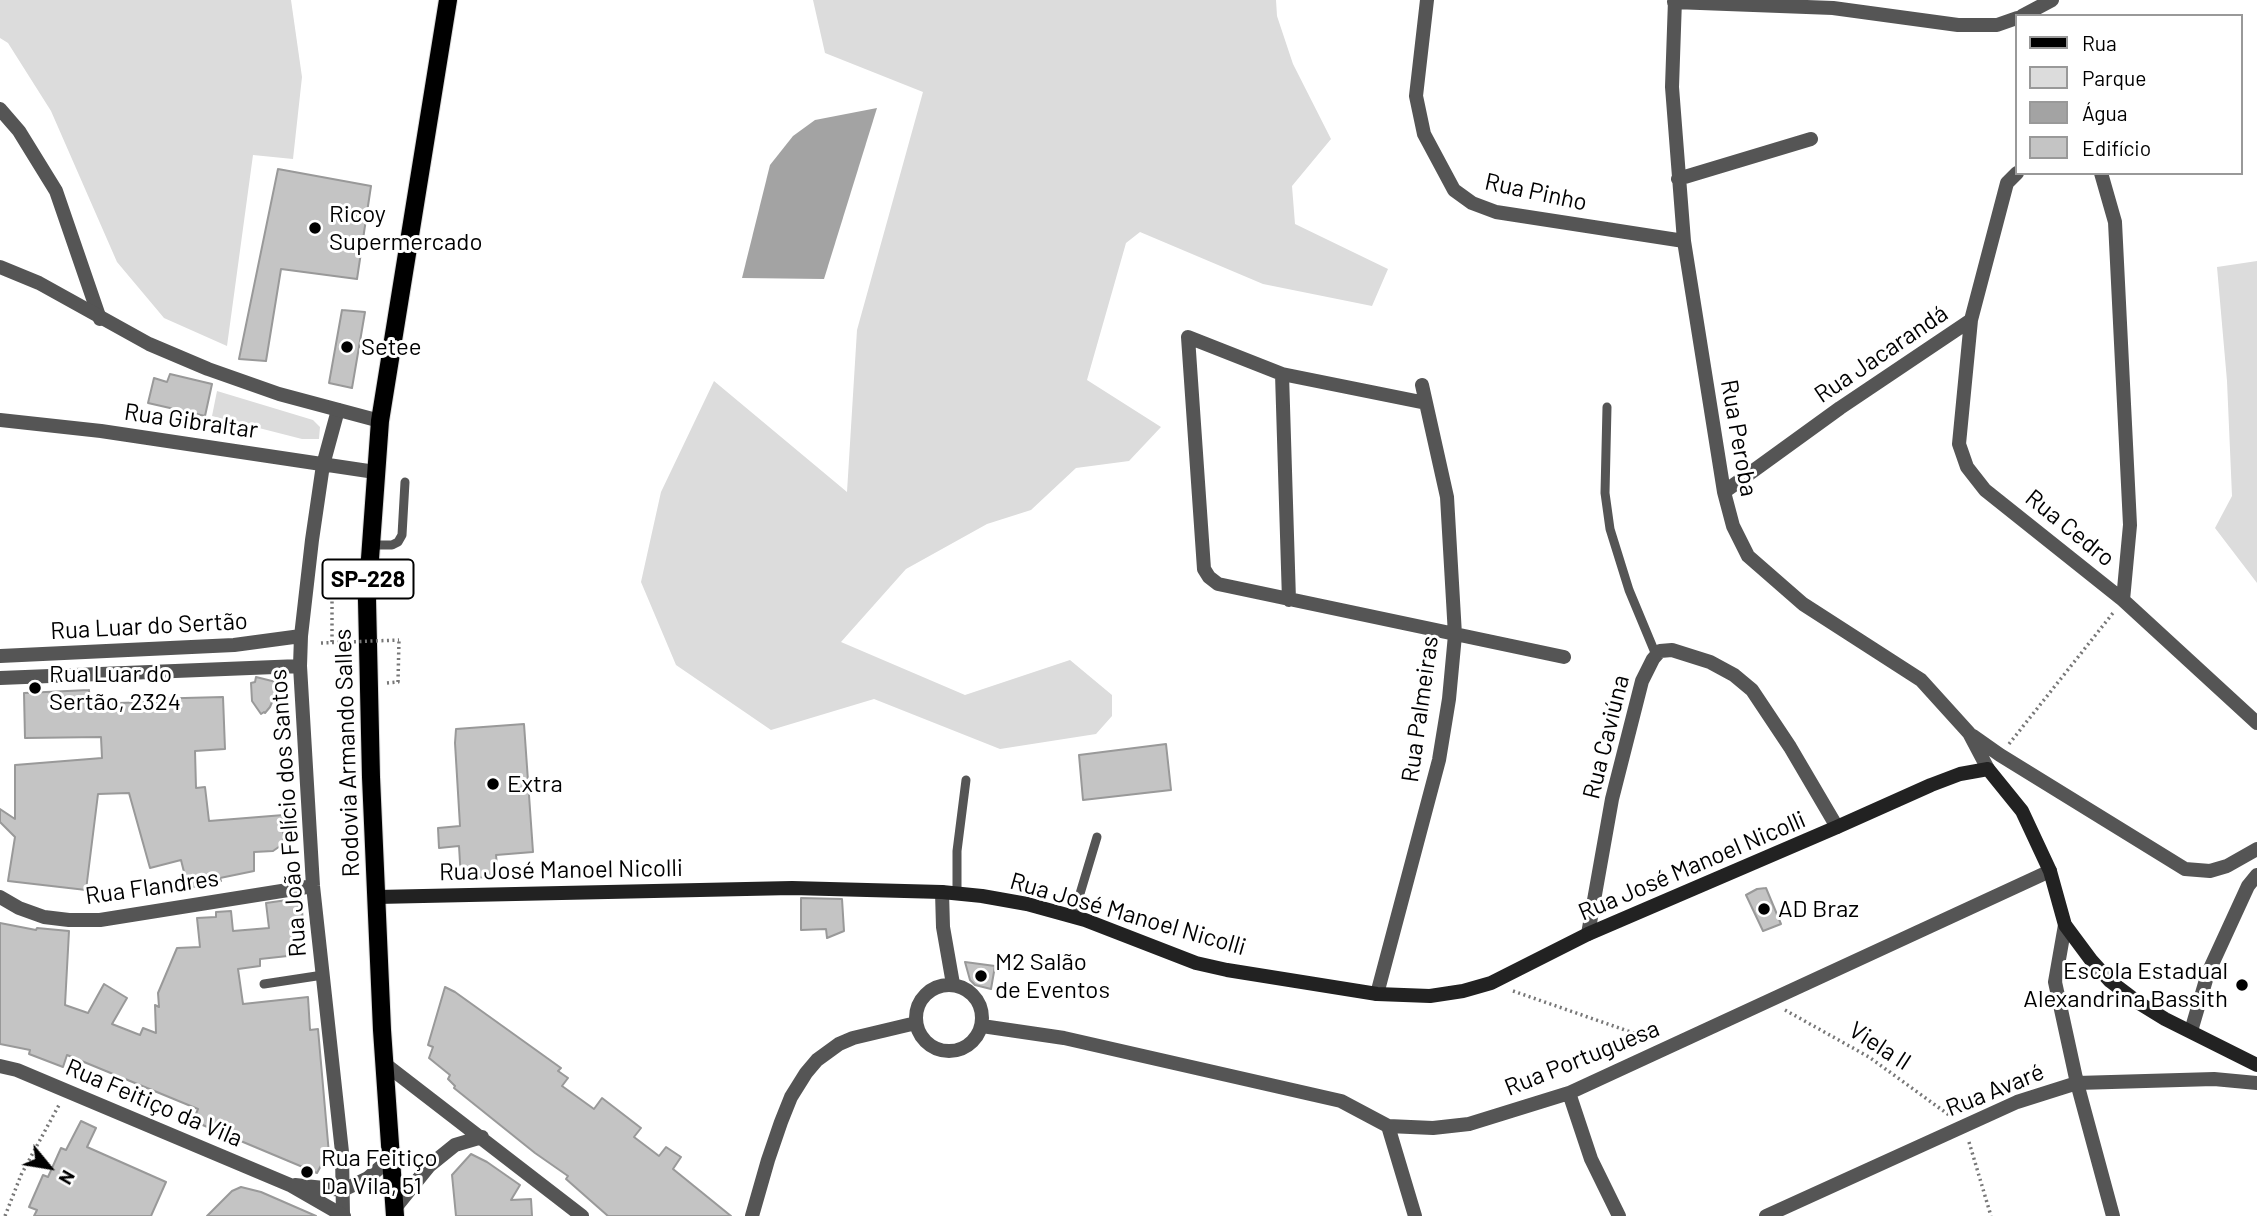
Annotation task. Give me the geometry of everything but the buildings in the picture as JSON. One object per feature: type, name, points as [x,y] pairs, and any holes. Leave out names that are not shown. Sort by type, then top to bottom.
[{"type":"main road","name":"Rodovia Armando Salles","points":[[395,1212],[382,1030],[371,776],[367,600],[380,421],[448,0]]},
{"type":"main road","name":"Rua José Manoel Nicolli","points":[[377,897],[792,888],[942,892],[1027,904],[1073,917],[1196,963],[1238,972],[1377,994],[1430,996],[1491,983],[1588,934],[1946,778],[1987,769]]},
{"type":"main road","points":[[1987,769],[2022,811],[2050,871],[2065,926],[2110,981],[2139,1003],[2257,1065]]},
{"type":"street","name":"Rua Pinho","points":[[1427,0],[1416,96],[1424,134],[1454,190],[1472,203],[1496,212],[1684,241]]},
{"type":"street","points":[[2026,14],[2053,0]]},
{"type":"street","points":[[1675,1],[1833,8],[1958,25],[1997,25],[2016,18]]},
{"type":"street","name":"Rua Peroba","points":[[1675,1],[1672,87],[1684,241],[1724,492],[1732,526],[1748,556],[1803,604],[1921,680],[1969,733],[1987,769]]},
{"type":"street","points":[[0,109],[19,131],[56,191],[100,319]]},
{"type":"street","points":[[1678,179],[1811,139]]},
{"type":"street","name":"Rua Jacarandá","points":[[1724,492],[1840,408],[1971,320],[2007,183],[2016,174]]},
{"type":"street","points":[[2102,175],[2115,222],[2130,525],[2123,600]]},
{"type":"street","points":[[0,267],[39,283],[149,344],[208,369],[279,394],[380,421]]},
{"type":"street","name":"Rua Cedro","points":[[1971,320],[1959,444],[1967,467],[1985,490],[2123,600],[2257,723]]},
{"type":"street","points":[[1426,403],[1282,373],[1188,337],[1204,569],[1218,584],[1564,657]]},
{"type":"street","points":[[1282,373],[1289,600]]},
{"type":"street","name":"Rua Palmeiras","points":[[1377,994],[1439,760],[1449,699],[1455,635],[1447,497],[1422,385]]},
{"type":"street","name":"Rua João Felício dos Santos","points":[[338,410],[323,465],[301,636],[300,666],[313,886],[342,1152],[344,1216]]},
{"type":"street","name":"Rua Gibraltar","points":[[0,421],[12,420],[101,431],[375,472]]},
{"type":"street","name":"Rua Luar do Sertão","points":[[0,656],[234,645],[301,636]]},
{"type":"street","name":"Rua Caviúna","points":[[1588,934],[1612,799],[1642,681],[1656,655],[1665,649],[1710,662],[1734,675],[1752,690],[1838,827]]},
{"type":"street","points":[[132,651],[135,673]]},
{"type":"street","name":"Rua Luar do Sertão","points":[[0,678],[300,666]]},
{"type":"street","points":[[1969,733],[2185,869],[2210,871],[2227,866],[2257,849]]},
{"type":"street","name":"Rua Portuguesa","points":[[982,1026],[1064,1038],[1341,1101],[1388,1126],[1433,1128],[1469,1124],[1569,1093],[2050,871]]},
{"type":"street","points":[[2191,1031],[2208,973],[2248,886],[2257,875]]},
{"type":"street","name":"Rua Flandres","points":[[0,897],[19,908],[44,916],[69,920],[100,920],[313,886]]},
{"type":"street","points":[[942,892],[943,927],[953,984]]},
{"type":"street","points":[[2065,926],[2055,982],[2077,1083],[2113,1216]]},
{"type":"street","points":[[953,984],[964,987],[980,1003],[982,1026],[972,1043],[963,1049],[943,1051],[925,1041],[916,1023],[919,1003],[925,994],[943,985],[953,984]]},
{"type":"street","points":[[752,1216],[768,1160],[791,1097],[817,1060],[839,1044],[853,1038],[916,1023]]},
{"type":"street","points":[[386,1064],[582,1216]]},
{"type":"street","name":"Rua Feitiço da Vila","points":[[0,1066],[17,1070],[290,1185],[344,1216]]},
{"type":"street","name":"Rua Avaré","points":[[1766,1216],[2017,1102],[2077,1083],[2214,1079],[2257,1083]]},
{"type":"street","points":[[1569,1093],[1591,1159],[1619,1216]]},
{"type":"street","points":[[1388,1126],[1415,1216]]},
{"type":"street","points":[[395,1212],[429,1166],[455,1145],[482,1137]]},
{"type":"street","points":[[343,1190],[368,1178],[392,1157]]},
{"type":"street","name":"Rua Feitiço da Vila","points":[[290,1185],[343,1190]]},
{"type":"lane","points":[[1607,407],[1605,492],[1609,529],[1629,590],[1656,655]]},
{"type":"lane","points":[[370,545],[392,545],[398,542],[402,535],[405,482]]},
{"type":"lane","points":[[957,894],[957,851],[966,780]]},
{"type":"lane","points":[[1073,917],[1097,837]]},
{"type":"lane","points":[[264,984],[323,975]]},
{"type":"path","points":[[332,591],[332,642]]},
{"type":"path","points":[[2000,755],[2123,600]]},
{"type":"path","points":[[321,643],[398,640],[398,682]]},
{"type":"path","points":[[1491,983],[1672,1047]]},
{"type":"path","name":"Viela II","points":[[1771,1002],[1869,1057],[1965,1126]]},
{"type":"path","points":[[5,1216],[21,1175],[67,1091]]},
{"type":"path","points":[[1965,1126],[1991,1216]]},
{"type":"green space","points":[[0,0],[291,0],[302,77],[293,159],[253,155],[227,346],[164,318],[117,262],[51,111],[8,43],[0,38]]},
{"type":"green space","points":[[813,0],[1276,0],[1277,16],[1293,64],[1331,139],[1292,186],[1295,224],[1388,269],[1372,306],[1263,284],[1140,232],[1126,243],[1087,380],[1161,427],[1129,461],[1076,468],[1031,510],[987,524],[906,569],[841,642],[965,695],[1070,660],[1112,695],[1112,716],[1096,734],[1000,749],[874,699],[771,730],[676,665],[641,582],[661,492],[714,381],[847,492],[857,330],[923,92],[825,53]]},
{"type":"green space","points":[[2257,261],[2257,583],[2215,528],[2232,496],[2227,381],[2217,267]]},
{"type":"green space","points":[[217,391],[313,420],[320,427],[319,439],[302,439],[212,416]]},
{"type":"water","points":[[877,108],[824,279],[742,278],[770,165],[793,136],[815,120]]},
{"type":"place","name":"Ricoy Supermercado","points":[[315,228]]},
{"type":"place","name":"Setee","points":[[347,347]]},
{"type":"place","name":"Rua Luar do Sertão, 2324","points":[[35,688]]},
{"type":"place","name":"Extra","points":[[493,784]]},
{"type":"place","name":"AD Braz","points":[[1764,909]]},
{"type":"place","name":"M2 Salão de Eventos","points":[[981,976]]},
{"type":"place","name":"Escola Estadual Alexandrina Bassith","points":[[2242,985]]},
{"type":"place","name":"Rua Feitiço Da Vila, 51","points":[[307,1172]]}]
